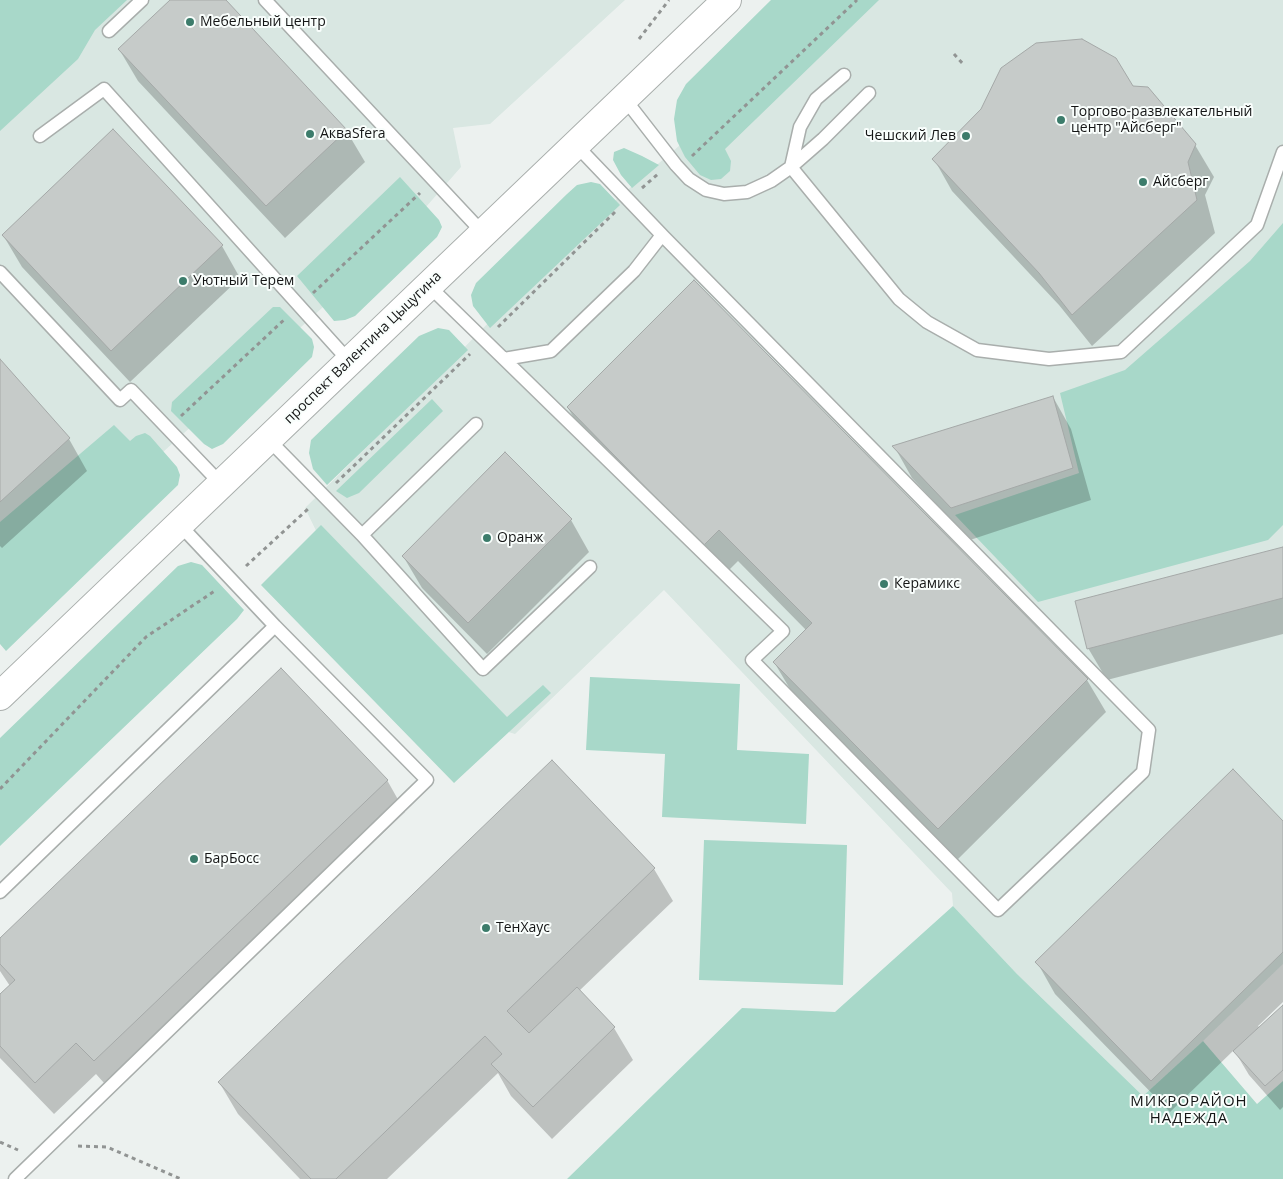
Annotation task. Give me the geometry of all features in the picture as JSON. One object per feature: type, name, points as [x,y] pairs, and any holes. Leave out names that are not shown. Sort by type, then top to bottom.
[{"type":"street","name":"проспект Валентина Цыцугина","points":[[0,696],[726,0]]},
{"type":"lane","points":[[109,32],[142,0]]},
{"type":"lane","points":[[264,0],[483,233]]},
{"type":"lane","points":[[791,167],[800,127],[816,99],[844,75]]},
{"type":"lane","points":[[40,136],[104,89],[349,361]]},
{"type":"lane","points":[[624,98],[689,179],[706,190],[724,194],[747,192],[771,181],[791,167],[823,139],[869,93]]},
{"type":"lane","points":[[428,285],[783,631],[752,660],[998,910],[1143,772],[1149,730],[662,235],[576,145]]},
{"type":"lane","points":[[791,167],[899,299],[927,322],[976,350],[1049,359],[1120,352],[1257,225],[1283,152]]},
{"type":"lane","points":[[504,358],[551,351],[634,271],[662,235]]},
{"type":"lane","points":[[0,272],[120,400],[131,390],[221,484]]},
{"type":"lane","points":[[362,535],[476,424]]},
{"type":"lane","points":[[268,439],[362,535],[483,669],[590,567]]},
{"type":"lane","points":[[15,1179],[427,780],[274,626],[179,524]]},
{"type":"lane","points":[[0,892],[274,626]]},
{"type":"path","points":[[639,39],[669,0]]},
{"type":"path","points":[[0,789],[146,637],[231,580],[323,495],[628,200],[658,174],[690,158],[857,0]]},
{"type":"path","points":[[954,54],[964,65]]},
{"type":"path","points":[[50,1146],[107,1147],[181,1179]]},
{"type":"shaded area","points":[[110,0],[625,0],[490,124],[453,128],[461,167],[397,240],[152,462],[0,586],[0,117]]},
{"type":"shaded area","points":[[833,0],[1283,0],[1283,964],[1143,1096],[1017,974],[953,906],[952,893],[664,590],[515,734],[499,729],[323,545],[305,508],[569,240],[693,134]]},
{"type":"green space","points":[[0,0],[127,0],[95,30],[78,59],[0,131]]},
{"type":"green space","points":[[771,0],[879,0],[725,149],[731,161],[730,171],[721,179],[711,180],[700,175],[685,157],[677,141],[674,119],[677,100],[686,84]]},
{"type":"green space","points":[[624,148],[659,165],[632,188],[621,175],[613,160],[614,152]]},
{"type":"green space","points":[[400,177],[439,220],[442,227],[437,237],[355,316],[345,320],[334,321],[297,276]]},
{"type":"green space","points":[[591,182],[600,184],[620,205],[490,328],[473,306],[471,295],[476,283],[577,185]]},
{"type":"green space","points":[[1283,223],[1283,525],[1268,540],[1038,602],[955,515],[1079,473],[1060,393],[1125,370],[1250,261]]},
{"type":"green space","points":[[273,307],[280,307],[312,339],[314,347],[312,357],[223,444],[212,449],[204,444],[171,411],[172,402]]},
{"type":"green space","points":[[438,328],[449,330],[468,350],[327,485],[313,469],[309,453],[311,440],[419,336]]},
{"type":"green space","points":[[432,399],[443,411],[359,493],[347,498],[336,491]]},
{"type":"green space","points":[[114,425],[130,441],[136,436],[145,433],[150,436],[177,467],[180,475],[178,485],[6,651],[0,644],[0,522]]},
{"type":"green space","points":[[321,525],[507,717],[543,685],[551,693],[454,783],[261,585]]},
{"type":"green space","points":[[191,562],[202,565],[244,610],[237,619],[0,846],[0,738],[178,566]]},
{"type":"green space","points":[[590,677],[740,684],[737,750],[809,754],[806,824],[662,817],[665,754],[586,750]]},
{"type":"green space","points":[[704,840],[847,845],[843,985],[699,980]]},
{"type":"green space","points":[[953,906],[1017,974],[1143,1096],[1203,1041],[1257,1104],[1283,1081],[1283,1179],[567,1179],[742,1008],[835,1012]]},
{"type":"building","points":[[170,0],[226,0],[347,130],[266,206],[118,49]]},
{"type":"building","points":[[1082,39],[1116,58],[1133,86],[1148,87],[1196,144],[1188,162],[1197,200],[1072,315],[1039,273],[932,159],[981,109],[1001,68],[1036,43]]},
{"type":"building","points":[[113,129],[223,245],[111,351],[2,235]]},
{"type":"building","name":"Керамикс","points":[[694,280],[1088,679],[938,829],[773,662],[812,623],[719,530],[703,546],[567,407]]},
{"type":"building","points":[[0,359],[70,438],[0,502]]},
{"type":"building","points":[[1053,396],[1073,468],[951,508],[892,446]]},
{"type":"building","name":"Оранж","points":[[505,452],[572,519],[468,623],[402,556]]},
{"type":"building","points":[[1283,547],[1283,598],[1087,649],[1075,601]]},
{"type":"building","name":"БарБосс","points":[[281,668],[388,780],[94,1061],[76,1043],[35,1083],[0,1046],[0,994],[15,980],[0,964],[0,938]]},
{"type":"building","name":"ТенХаус","points":[[552,760],[655,868],[507,1011],[529,1033],[577,987],[615,1027],[533,1107],[491,1064],[502,1054],[485,1036],[336,1179],[311,1179],[218,1082]]},
{"type":"building","points":[[1233,769],[1283,821],[1283,952],[1151,1081],[1035,962]]},
{"type":"building","points":[[1283,1005],[1283,1070],[1265,1086],[1233,1051]]},
{"type":"place","name":"Мебельный центр","points":[[190,22]]},
{"type":"place","name":"Торгово-развлекательный центр \"Айсберг\"","points":[[1061,120]]},
{"type":"place","name":"АкваSfera","points":[[310,134]]},
{"type":"place","name":"Чешский Лев","points":[[966,136]]},
{"type":"place","name":"Айсберг","points":[[1143,182]]},
{"type":"place","name":"Уютный Терем","points":[[183,281]]},
{"type":"place","name":"Оранж","points":[[487,538]]},
{"type":"place","name":"Керамикс","points":[[884,584]]},
{"type":"place","name":"БарБосс","points":[[194,859]]},
{"type":"place","name":"ТенХаус","points":[[486,928]]},
{"type":"district","name":"МИКРОРАЙОН НАДЕЖДА","points":[[1189,1110]]}]
